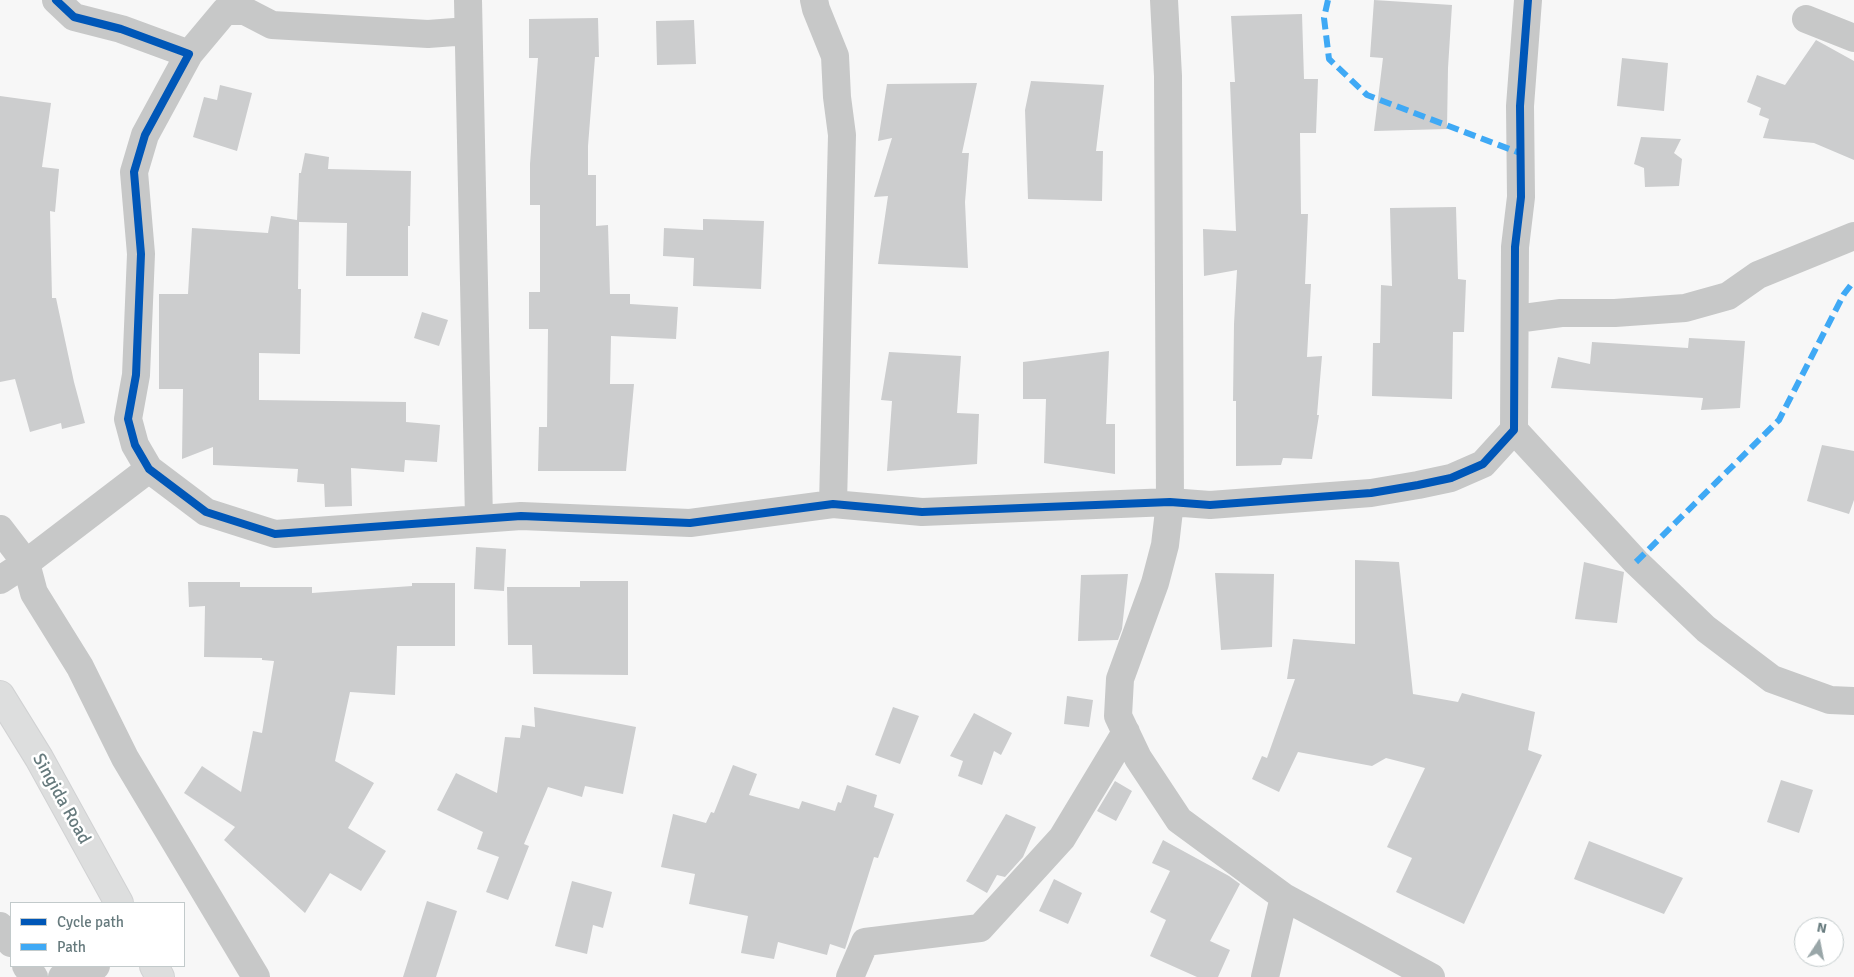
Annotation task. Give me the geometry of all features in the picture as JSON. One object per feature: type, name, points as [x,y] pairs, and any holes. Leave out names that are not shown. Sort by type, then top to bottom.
[{"type":"highway","name":"Singida Road","points":[[0,695],[39,758],[118,902]]},
{"type":"street","points":[[56,0],[74,17],[122,29],[189,54]]},
{"type":"street","points":[[468,0],[479,519]]},
{"type":"street","points":[[814,0],[834,56],[842,135],[833,504]]},
{"type":"street","points":[[1164,0],[1168,86],[1170,502],[1165,545],[1155,582],[1120,679],[1118,716],[1138,758],[1179,820],[1284,897],[1431,977]]},
{"type":"street","points":[[468,31],[428,34],[272,25],[237,6],[225,11],[189,54],[144,135],[134,172],[142,254],[136,375],[128,419],[135,445],[148,469],[206,512],[275,534],[521,516],[690,523],[833,504],[922,512],[1170,502],[1219,504],[1371,493],[1451,478],[1484,464],[1514,430],[1515,247],[1521,198],[1520,106],[1528,0]]},
{"type":"street","points":[[1806,19],[1854,38]]},
{"type":"street","points":[[1516,319],[1561,313],[1615,313],[1685,308],[1728,296],[1758,275],[1854,236]]},
{"type":"street","points":[[1514,430],[1636,562],[1706,629],[1772,679],[1830,700],[1854,701]]},
{"type":"street","points":[[0,580],[26,563],[148,469]]},
{"type":"street","points":[[0,529],[26,563],[34,592],[80,667],[125,758],[256,977]]},
{"type":"street","points":[[850,977],[865,942],[980,928],[1062,838],[1126,732]]},
{"type":"street","points":[[1265,977],[1284,897]]},
{"type":"street","points":[[0,926],[10,941]]},
{"type":"street","points":[[62,977],[93,967]]},
{"type":"building","points":[[1374,0],[1452,5],[1447,129],[1374,131],[1383,58],[1370,57]]},
{"type":"building","points":[[1302,14],[1304,79],[1318,79],[1316,133],[1300,133],[1301,214],[1308,214],[1305,284],[1311,284],[1307,357],[1322,356],[1317,415],[1319,415],[1312,459],[1283,458],[1281,465],[1236,466],[1236,401],[1233,401],[1237,270],[1204,276],[1203,229],[1236,231],[1230,82],[1235,82],[1231,16]]},
{"type":"building","points":[[598,18],[599,57],[595,57],[588,146],[588,175],[596,175],[596,226],[608,225],[610,294],[630,294],[630,304],[678,307],[676,339],[611,336],[610,384],[634,384],[626,471],[538,471],[539,427],[547,427],[548,329],[529,329],[529,292],[540,292],[540,205],[530,205],[530,164],[538,58],[529,58],[529,19]]},
{"type":"building","points":[[694,20],[696,64],[657,65],[656,21]]},
{"type":"building","points":[[1816,40],[1854,61],[1854,160],[1814,143],[1763,138],[1769,119],[1759,115],[1761,108],[1747,102],[1757,75],[1785,85]]},
{"type":"building","points":[[1622,58],[1668,63],[1664,111],[1617,106]]},
{"type":"building","points":[[1031,81],[1104,85],[1096,151],[1103,151],[1102,201],[1028,199],[1025,110]]},
{"type":"building","points":[[977,83],[962,153],[969,153],[965,202],[968,268],[878,264],[888,196],[874,197],[892,138],[878,141],[887,84]]},
{"type":"building","points":[[220,85],[252,93],[237,151],[193,137],[204,97],[217,100]]},
{"type":"building","points":[[0,96],[51,103],[42,167],[59,169],[55,212],[50,211],[52,298],[56,298],[85,423],[62,429],[61,423],[30,432],[15,379],[0,382]]},
{"type":"building","points":[[1641,137],[1681,139],[1674,153],[1682,159],[1679,186],[1645,187],[1644,168],[1634,164]]},
{"type":"building","points":[[305,153],[329,157],[328,169],[411,171],[408,276],[346,276],[347,223],[299,222],[298,289],[301,289],[300,354],[259,353],[259,400],[406,402],[406,422],[440,425],[437,462],[405,460],[404,472],[351,468],[352,506],[325,507],[324,484],[297,482],[298,469],[213,465],[213,447],[182,459],[183,389],[159,389],[159,294],[188,294],[192,228],[268,233],[271,216],[297,220],[299,173],[301,173]]},
{"type":"building","points":[[1456,207],[1458,279],[1466,280],[1464,332],[1453,332],[1452,399],[1372,396],[1373,343],[1380,343],[1381,285],[1392,286],[1390,208]]},
{"type":"building","points":[[703,219],[764,221],[761,289],[693,286],[694,258],[663,256],[664,228],[703,230]]},
{"type":"building","points":[[422,312],[448,320],[439,346],[414,338]]},
{"type":"building","points":[[1689,338],[1745,341],[1740,408],[1701,410],[1703,398],[1551,388],[1558,357],[1590,364],[1592,342],[1688,348]]},
{"type":"building","points":[[1109,351],[1106,424],[1115,424],[1115,474],[1044,463],[1046,399],[1023,399],[1023,362]]},
{"type":"building","points":[[889,352],[961,356],[957,413],[979,414],[977,464],[887,471],[892,401],[881,400]]},
{"type":"building","points":[[1822,445],[1854,451],[1854,500],[1849,514],[1807,501]]},
{"type":"building","points":[[476,547],[506,549],[504,591],[474,589]]},
{"type":"building","points":[[1355,560],[1399,562],[1413,694],[1458,702],[1462,693],[1535,712],[1528,750],[1542,755],[1464,924],[1396,892],[1412,858],[1387,847],[1425,768],[1386,758],[1372,766],[1298,752],[1279,792],[1252,779],[1262,756],[1267,758],[1295,679],[1287,679],[1293,639],[1355,644]]},
{"type":"building","points":[[1584,562],[1624,572],[1617,623],[1575,619]]},
{"type":"building","points":[[1215,573],[1274,574],[1272,647],[1221,650]]},
{"type":"building","points":[[1128,574],[1122,629],[1118,640],[1078,641],[1081,575]]},
{"type":"building","points":[[580,581],[628,581],[628,675],[533,674],[532,645],[508,645],[507,587],[580,587]]},
{"type":"building","points":[[188,582],[240,582],[240,587],[312,587],[312,593],[412,586],[412,583],[455,583],[455,646],[397,646],[395,695],[350,692],[335,761],[374,783],[348,828],[386,851],[361,891],[330,873],[305,913],[224,840],[235,827],[184,793],[202,766],[241,792],[253,731],[262,733],[274,661],[262,660],[262,658],[204,657],[205,606],[189,607]]},
{"type":"building","points":[[1067,696],[1093,700],[1089,727],[1064,724]]},
{"type":"building","points":[[534,707],[636,727],[623,794],[585,786],[582,797],[548,787],[524,844],[529,846],[508,900],[486,892],[499,857],[477,849],[483,832],[437,810],[456,773],[497,793],[505,737],[520,738],[522,725],[535,727]]},
{"type":"building","points":[[893,707],[919,716],[900,764],[875,755]]},
{"type":"building","points":[[974,713],[1012,733],[1001,755],[994,751],[982,785],[958,776],[963,761],[950,756]]},
{"type":"building","points":[[733,765],[757,774],[749,795],[799,809],[802,801],[835,811],[838,802],[841,803],[847,785],[877,795],[874,807],[894,814],[878,858],[874,857],[845,949],[830,944],[827,955],[778,942],[774,959],[741,953],[748,916],[689,904],[695,874],[661,867],[673,814],[706,823],[711,812],[714,813]]},
{"type":"building","points":[[1781,780],[1813,790],[1799,833],[1767,822]]},
{"type":"building","points":[[1115,781],[1132,791],[1116,821],[1097,811]]},
{"type":"building","points":[[1006,814],[1036,827],[1023,857],[1005,877],[997,875],[987,893],[966,881]]},
{"type":"building","points":[[1163,840],[1240,884],[1210,941],[1230,950],[1218,977],[1197,977],[1150,956],[1166,920],[1150,912],[1170,871],[1152,863]]},
{"type":"building","points":[[1589,841],[1683,878],[1664,914],[1574,879]]},
{"type":"building","points":[[1054,879],[1082,893],[1068,924],[1039,911]]},
{"type":"building","points":[[572,881],[612,892],[603,928],[593,925],[587,954],[555,946]]},
{"type":"building","points":[[427,901],[457,911],[436,977],[403,977]]},
{"type":"marked path","points":[[1328,0],[1324,18],[1329,59],[1367,95],[1520,153]]},
{"type":"marked path","points":[[1636,562],[1779,420],[1844,294],[1854,281]]},
{"type":"cycle path","points":[[56,0],[74,17],[121,29],[189,54],[145,135],[134,172],[141,254],[136,375],[128,419],[135,445],[149,469],[206,512],[275,534],[521,516],[690,523],[833,504],[922,512],[1170,502],[1210,505],[1371,493],[1451,478],[1483,464],[1514,430],[1515,247],[1521,197],[1520,106],[1528,0]]}]
